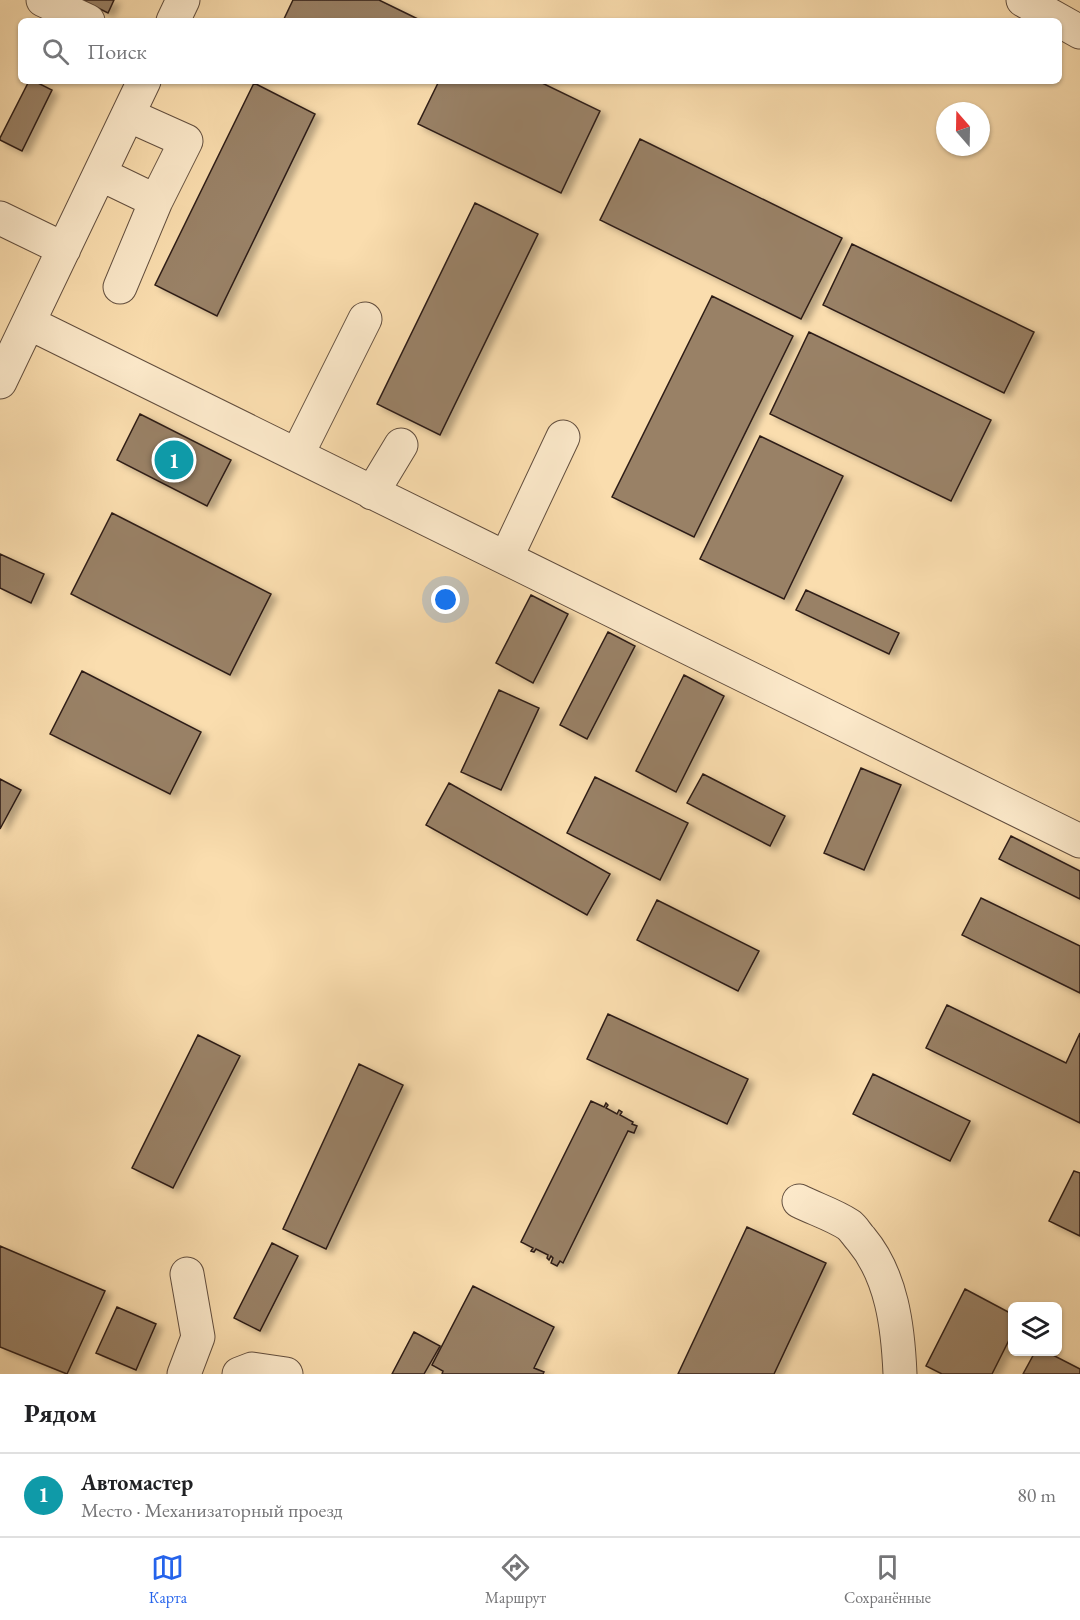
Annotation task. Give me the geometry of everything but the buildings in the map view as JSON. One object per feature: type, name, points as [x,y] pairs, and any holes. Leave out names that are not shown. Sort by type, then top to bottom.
[{"type":"street","points":[[43,0],[82,18]]},
{"type":"street","points":[[174,18],[183,0]]},
{"type":"street","points":[[1023,0],[1055,18]]},
{"type":"street","points":[[1062,22],[1080,32]]},
{"type":"street","points":[[0,382],[143,84]]},
{"type":"street","points":[[120,287],[156,201],[186,141],[128,115]]},
{"type":"street","points":[[100,174],[156,201]]},
{"type":"street","points":[[0,218],[64,249]]},
{"type":"street","points":[[297,455],[365,319]]},
{"type":"street","points":[[29,323],[1080,841]]},
{"type":"street","points":[[506,558],[563,437]]},
{"type":"street","points":[[372,493],[401,445]]},
{"type":"street","points":[[799,1201],[850,1226],[873,1253],[894,1310],[900,1374]]},
{"type":"street","points":[[184,1374],[198,1337],[187,1274]]},
{"type":"street","points":[[239,1374],[252,1369],[286,1374]]},
{"type":"place","name":"Автомастер","points":[[174,460]]}]
